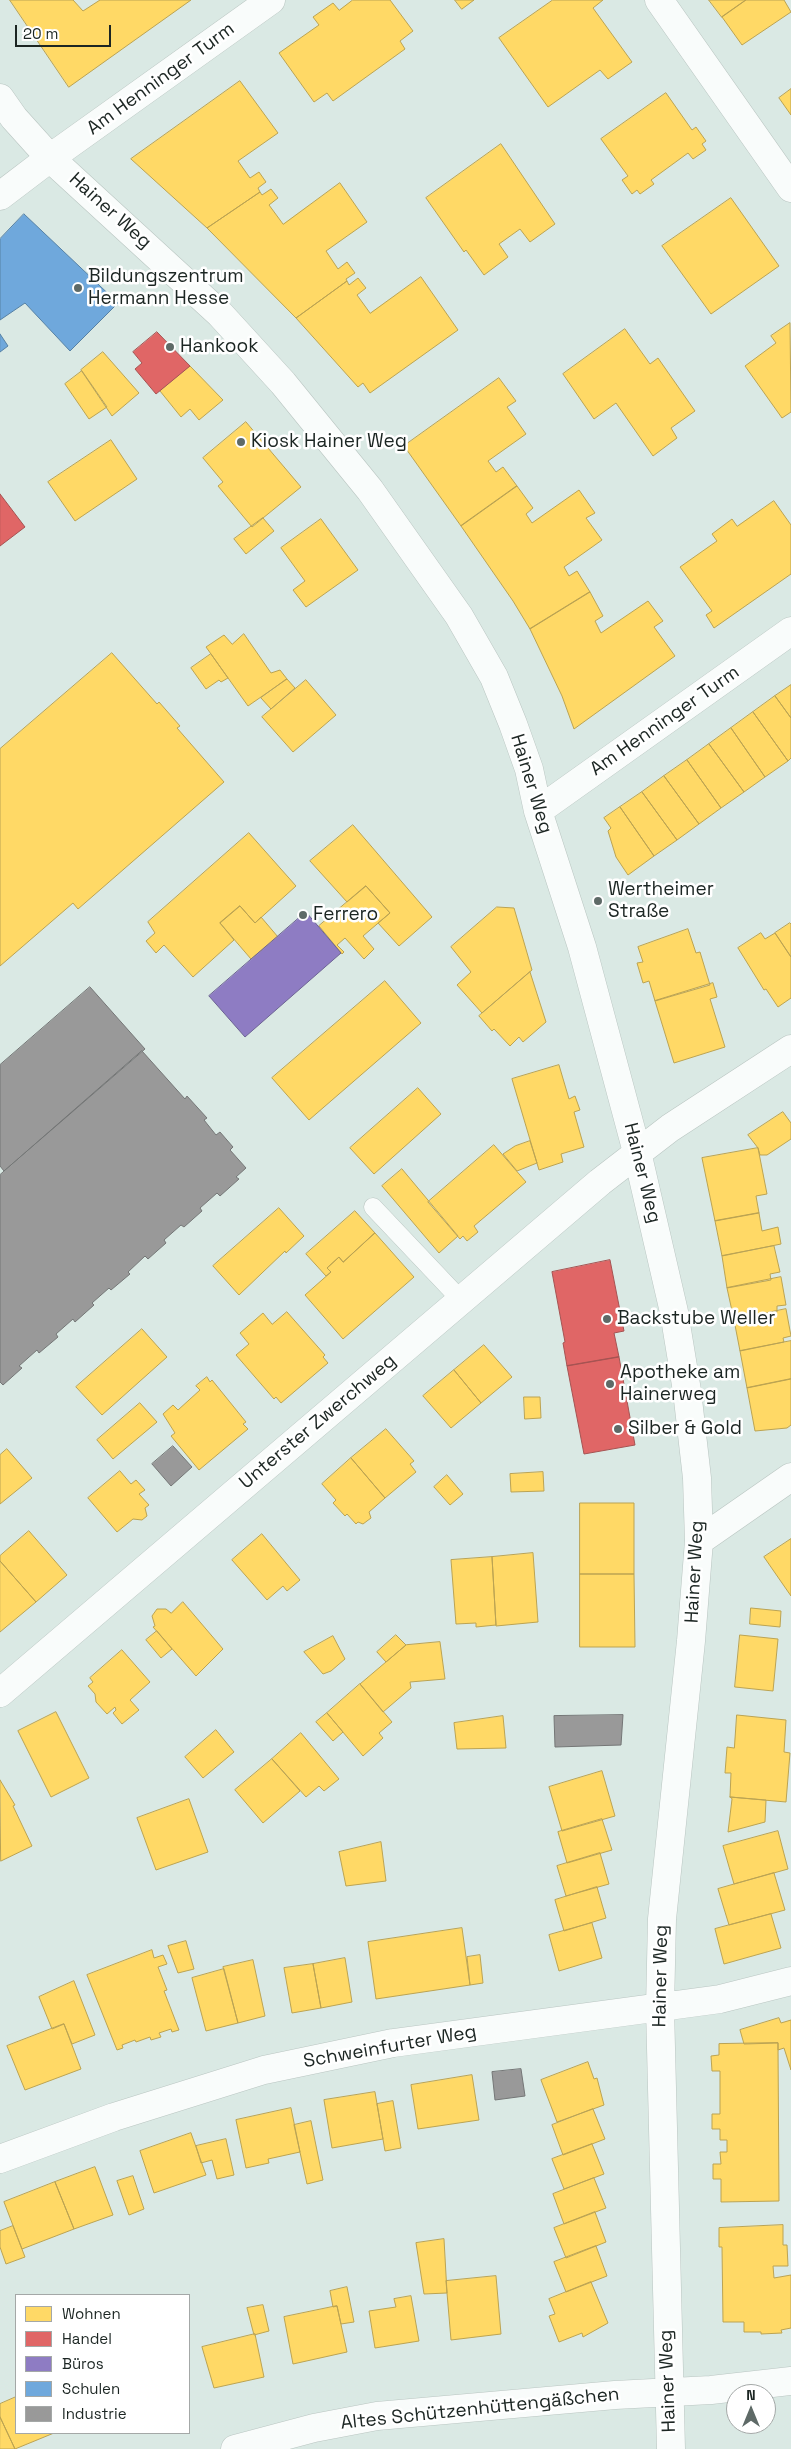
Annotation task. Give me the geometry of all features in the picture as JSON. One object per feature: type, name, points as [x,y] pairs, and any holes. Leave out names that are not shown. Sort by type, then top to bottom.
[{"type":"street","name":"Am Henninger Turm","points":[[0,196],[271,0]]},
{"type":"street","points":[[659,0],[791,188]]},
{"type":"street","name":"Hainer Weg","points":[[0,98],[14,118],[50,158],[220,314],[283,382],[370,490],[459,616],[494,677],[529,769],[538,811],[582,947],[637,1152],[674,1312],[687,1392],[697,1478],[699,1541],[691,1641],[662,1919],[660,2008],[668,2393],[671,2449]]},
{"type":"street","name":"Am Henninger Turm","points":[[538,811],[791,631]]},
{"type":"street","points":[[637,1152],[791,1049]]},
{"type":"street","name":"Unterster Zwerchweg","points":[[0,1693],[637,1152]]},
{"type":"street","points":[[699,1541],[791,1477]]},
{"type":"street","name":"Schweinfurter Weg","points":[[0,2159],[114,2116],[264,2070],[393,2043],[720,1999],[791,1981]]},
{"type":"street","name":"Altes Schützenhüttengäßchen","points":[[235,2449],[314,2428],[376,2416],[615,2395],[668,2393],[791,2381]]},
{"type":"lane","points":[[373,1207],[461,1300]]},
{"type":"building: Wohnen","points":[[10,0],[73,0],[83,11],[100,0],[191,0],[69,87]]},
{"type":"building: Wohnen","points":[[353,0],[390,0],[413,31],[400,41],[405,49],[333,101],[327,93],[314,102],[279,53],[319,25],[313,17],[333,3],[339,10]]},
{"type":"building: Wohnen","points":[[455,0],[474,0],[462,9]]},
{"type":"building: Wohnen","points":[[553,0],[603,0],[593,8],[632,62],[608,79],[600,70],[548,107],[499,38]]},
{"type":"building: Wohnen","points":[[709,0],[746,0],[722,17]]},
{"type":"building: Wohnen","points":[[746,0],[784,0],[791,12],[742,45],[722,17]]},
{"type":"building: Wohnen","points":[[240,81],[278,133],[238,161],[250,178],[259,172],[266,182],[258,188],[260,192],[207,228],[131,159]]},
{"type":"building: Wohnen","points":[[791,89],[791,115],[779,98]]},
{"type":"building: Wohnen","points":[[666,93],[692,130],[696,127],[706,141],[702,144],[706,150],[693,159],[688,153],[651,180],[654,184],[640,194],[637,190],[632,194],[622,180],[628,176],[601,139]]},
{"type":"building: Wohnen","points":[[501,144],[555,224],[530,242],[520,229],[499,244],[508,257],[484,275],[466,250],[464,252],[426,198]]},
{"type":"building: Wohnen","points":[[340,183],[367,222],[326,251],[338,269],[347,262],[355,273],[346,279],[347,281],[296,318],[207,228],[260,192],[262,195],[271,189],[278,198],[269,205],[283,224]]},
{"type":"building: Wohnen","points":[[731,198],[779,266],[711,314],[662,246]]},
{"type":"building: Wohnen","points":[[421,277],[458,330],[370,393],[363,383],[358,387],[296,318],[347,281],[349,285],[358,278],[366,288],[357,295],[370,313]]},
{"type":"building: Wohnen","points":[[790,323],[791,412],[782,418],[745,366],[776,343],[771,336]]},
{"type":"building: Wohnen","points":[[625,329],[650,364],[658,358],[695,411],[671,428],[677,438],[653,456],[616,403],[594,419],[563,374]]},
{"type":"building: Wohnen","points":[[103,352],[139,393],[112,416],[81,370]]},
{"type":"building: Wohnen","points":[[190,366],[223,400],[199,420],[190,409],[181,417],[160,391]]},
{"type":"building: Wohnen","points":[[82,371],[107,407],[89,419],[65,384]]},
{"type":"building: Wohnen","points":[[499,378],[516,401],[507,407],[526,434],[488,461],[496,472],[503,467],[517,486],[461,526],[404,446]]},
{"type":"building: Wohnen","points":[[246,422],[301,487],[252,527],[218,486],[223,482],[203,458]]},
{"type":"building: Wohnen","points":[[111,440],[137,479],[75,521],[48,482]]},
{"type":"building: Wohnen","points":[[517,486],[533,508],[526,514],[532,523],[579,490],[595,513],[586,518],[602,540],[564,567],[569,576],[577,571],[590,592],[530,629],[461,526]]},
{"type":"building: Wohnen","points":[[774,501],[791,525],[791,574],[714,628],[706,615],[712,611],[680,567],[717,541],[712,534],[732,519],[737,526]]},
{"type":"building: Wohnen","points":[[263,518],[274,531],[246,554],[234,539]]},
{"type":"building: Wohnen","points":[[321,519],[358,570],[306,607],[293,590],[305,581],[281,548]]},
{"type":"building: Wohnen","points":[[590,592],[603,616],[595,621],[601,633],[648,601],[663,621],[654,627],[675,656],[574,729],[562,696],[530,629]]},
{"type":"building: Wohnen","points":[[244,634],[271,673],[280,670],[287,679],[248,706],[206,647],[224,635],[232,644]]},
{"type":"building: Wohnen","points":[[112,653],[157,704],[159,702],[180,726],[177,728],[224,782],[78,909],[73,903],[0,966],[0,749]]},
{"type":"building: Wohnen","points":[[211,654],[228,678],[221,682],[219,680],[206,689],[191,668]]},
{"type":"building: Wohnen","points":[[287,679],[295,688],[271,709],[261,698]]},
{"type":"building: Wohnen","points":[[306,680],[336,715],[293,752],[262,717]]},
{"type":"building: Wohnen","points":[[791,685],[791,718],[775,696]]},
{"type":"building: Wohnen","points":[[775,696],[791,718],[791,758],[788,761],[753,712]]},
{"type":"building: Wohnen","points":[[753,712],[788,761],[765,777],[731,728]]},
{"type":"building: Wohnen","points":[[731,728],[765,777],[744,792],[709,744]]},
{"type":"building: Wohnen","points":[[709,744],[744,792],[721,808],[687,760]]},
{"type":"building: Wohnen","points":[[687,760],[721,808],[699,824],[664,776]]},
{"type":"building: Wohnen","points":[[664,776],[699,824],[677,840],[642,792]]},
{"type":"building: Wohnen","points":[[642,792],[677,840],[654,856],[620,807]]},
{"type":"building: Wohnen","points":[[620,807],[654,856],[628,875],[616,857],[608,831],[611,828],[604,818]]},
{"type":"building: Wohnen","points":[[353,825],[432,917],[399,946],[378,923],[390,913],[366,886],[347,902],[310,861]]},
{"type":"building: Wohnen","points":[[249,833],[296,886],[255,923],[240,906],[220,923],[234,940],[193,977],[164,945],[156,953],[146,941],[155,933],[148,922]]},
{"type":"building: Wohnen","points":[[366,886],[390,913],[363,936],[374,949],[364,959],[345,938],[337,945],[344,952],[342,954],[319,926]]},
{"type":"building: Wohnen","points":[[240,906],[255,923],[261,917],[278,937],[251,959],[220,923]]},
{"type":"building: Wohnen","points":[[497,907],[514,908],[532,970],[482,1013],[457,985],[471,972],[451,947]]},
{"type":"building: Wohnen","points":[[791,924],[791,957],[775,933]]},
{"type":"building: Wohnen","points":[[688,929],[696,953],[700,952],[710,985],[655,1001],[649,981],[643,983],[637,963],[643,962],[638,947]]},
{"type":"building: Wohnen","points":[[761,933],[765,939],[775,933],[791,957],[791,998],[778,1007],[766,989],[764,990],[738,948]]},
{"type":"building: Wohnen","points":[[530,972],[546,1022],[523,1042],[519,1037],[510,1046],[494,1029],[492,1031],[479,1016]]},
{"type":"building: Wohnen","points":[[385,981],[421,1023],[309,1120],[272,1078]]},
{"type":"building: Wohnen","points":[[713,983],[717,997],[710,999],[725,1047],[674,1063],[655,1001]]},
{"type":"building: Wohnen","points":[[559,1065],[569,1099],[575,1096],[580,1110],[574,1112],[584,1147],[561,1154],[563,1162],[539,1170],[512,1079]]},
{"type":"building: Wohnen","points":[[418,1088],[441,1114],[374,1174],[350,1148]]},
{"type":"building: Wohnen","points":[[783,1112],[791,1123],[791,1139],[767,1155],[760,1155],[758,1148],[748,1135]]},
{"type":"building: Wohnen","points":[[530,1141],[537,1163],[517,1171],[503,1154],[515,1146]]},
{"type":"building: Wohnen","points":[[494,1145],[526,1182],[474,1226],[478,1232],[467,1241],[463,1236],[460,1239],[428,1202]]},
{"type":"building: Wohnen","points":[[758,1148],[767,1194],[756,1196],[759,1213],[715,1221],[702,1158]]},
{"type":"building: Wohnen","points":[[402,1169],[458,1236],[439,1253],[382,1186]]},
{"type":"building: Wohnen","points":[[279,1208],[304,1236],[286,1253],[285,1251],[239,1295],[213,1266]]},
{"type":"building: Wohnen","points":[[355,1211],[375,1233],[343,1262],[339,1257],[327,1268],[331,1272],[326,1276],[306,1254]]},
{"type":"building: Wohnen","points":[[759,1213],[762,1231],[778,1227],[781,1244],[722,1256],[715,1221]]},
{"type":"building: Wohnen","points":[[375,1233],[414,1277],[343,1339],[305,1295],[331,1272],[327,1268],[339,1257],[343,1262]]},
{"type":"building: Wohnen","points":[[774,1246],[780,1272],[770,1274],[771,1280],[727,1288],[722,1256]]},
{"type":"building: Wohnen","points":[[781,1277],[786,1305],[777,1306],[777,1312],[734,1320],[727,1288]]},
{"type":"building: Wohnen","points":[[786,1309],[791,1336],[783,1338],[784,1342],[740,1351],[734,1320]]},
{"type":"building: Wohnen","points":[[287,1312],[325,1355],[323,1357],[328,1363],[281,1403],[276,1397],[274,1399],[236,1355],[249,1344],[240,1333],[263,1313],[272,1324]]},
{"type":"building: Wohnen","points":[[142,1329],[167,1357],[102,1415],[76,1387]]},
{"type":"building: Wohnen","points":[[791,1341],[791,1379],[747,1388],[740,1351]]},
{"type":"building: Wohnen","points":[[484,1345],[512,1377],[481,1403],[454,1370]]},
{"type":"building: Wohnen","points":[[454,1370],[481,1403],[451,1428],[423,1396]]},
{"type":"building: Wohnen","points":[[207,1377],[210,1382],[212,1380],[246,1422],[243,1424],[248,1429],[199,1470],[171,1436],[175,1433],[163,1414],[173,1405],[178,1410],[200,1390],[196,1386]]},
{"type":"building: Wohnen","points":[[791,1379],[791,1425],[787,1428],[755,1431],[747,1388]]},
{"type":"building: Wohnen","points":[[524,1397],[540,1397],[541,1418],[525,1419]]},
{"type":"building: Wohnen","points":[[140,1403],[157,1422],[113,1459],[97,1440]]},
{"type":"building: Wohnen","points":[[386,1429],[414,1461],[410,1464],[416,1472],[385,1498],[351,1458]]},
{"type":"building: Wohnen","points":[[7,1449],[32,1478],[0,1504],[0,1455]]},
{"type":"building: Wohnen","points":[[351,1458],[385,1498],[369,1512],[371,1518],[363,1524],[358,1522],[356,1524],[347,1514],[345,1516],[333,1503],[336,1500],[322,1484]]},
{"type":"building: Wohnen","points":[[120,1471],[131,1484],[136,1480],[145,1490],[139,1494],[149,1505],[145,1508],[147,1516],[142,1520],[133,1519],[117,1532],[88,1498]]},
{"type":"building: Wohnen","points":[[543,1472],[544,1491],[511,1492],[510,1474]]},
{"type":"building: Wohnen","points":[[447,1475],[463,1494],[450,1505],[434,1487]]},
{"type":"building: Wohnen","points":[[580,1503],[634,1503],[634,1574],[580,1574]]},
{"type":"building: Wohnen","points":[[29,1531],[67,1575],[36,1602],[0,1561],[0,1556]]},
{"type":"building: Wohnen","points":[[262,1534],[300,1580],[287,1591],[283,1586],[267,1600],[232,1560]]},
{"type":"building: Wohnen","points":[[791,1539],[791,1596],[764,1557]]},
{"type":"building: Wohnen","points":[[533,1553],[538,1622],[496,1626],[492,1557]]},
{"type":"building: Wohnen","points":[[492,1557],[496,1625],[476,1627],[476,1623],[456,1624],[451,1560]]},
{"type":"building: Wohnen","points":[[0,1561],[36,1602],[0,1632]]},
{"type":"building: Wohnen","points":[[580,1574],[634,1574],[635,1647],[580,1647]]},
{"type":"building: Wohnen","points":[[183,1602],[223,1649],[196,1676],[153,1627],[155,1626],[152,1616],[157,1609],[166,1609],[171,1613]]},
{"type":"building: Wohnen","points":[[751,1608],[781,1611],[780,1627],[750,1624]]},
{"type":"building: Wohnen","points":[[157,1631],[172,1649],[161,1658],[146,1640]]},
{"type":"building: Wohnen","points":[[396,1635],[406,1645],[386,1662],[377,1652]]},
{"type":"building: Wohnen","points":[[740,1635],[778,1639],[773,1691],[735,1687]]},
{"type":"building: Wohnen","points":[[333,1636],[345,1659],[331,1671],[323,1674],[304,1652]]},
{"type":"building: Wohnen","points":[[440,1642],[445,1679],[410,1682],[411,1688],[383,1712],[360,1684],[406,1645]]},
{"type":"building: Wohnen","points":[[122,1650],[150,1682],[130,1700],[139,1710],[122,1724],[113,1713],[116,1710],[115,1707],[107,1714],[96,1702],[95,1694],[88,1686],[93,1682],[90,1678]]},
{"type":"building: Wohnen","points":[[360,1684],[392,1722],[379,1733],[383,1738],[363,1756],[327,1713]]},
{"type":"building: Wohnen","points":[[56,1712],[89,1778],[51,1797],[18,1731]]},
{"type":"building: Wohnen","points":[[327,1713],[343,1732],[333,1741],[316,1722]]},
{"type":"building: Wohnen","points":[[737,1715],[786,1720],[784,1752],[790,1753],[786,1802],[730,1797],[731,1773],[725,1773],[727,1747],[734,1748]]},
{"type":"building: Wohnen","points":[[503,1716],[506,1748],[457,1749],[454,1723]]},
{"type":"building: Wohnen","points":[[216,1730],[234,1752],[203,1778],[185,1757]]},
{"type":"building: Wohnen","points":[[301,1733],[339,1779],[324,1791],[319,1786],[306,1797],[272,1759]]},
{"type":"building: Wohnen","points":[[272,1759],[300,1791],[263,1823],[235,1790]]},
{"type":"building: Wohnen","points":[[602,1771],[615,1816],[562,1831],[549,1787]]},
{"type":"building: Wohnen","points":[[0,1780],[15,1805],[13,1806],[32,1846],[1,1861]]},
{"type":"building: Wohnen","points":[[730,1797],[766,1800],[765,1822],[728,1832],[732,1799]]},
{"type":"building: Wohnen","points":[[189,1799],[208,1852],[156,1870],[137,1818]]},
{"type":"building: Wohnen","points":[[602,1819],[612,1850],[567,1863],[558,1832]]},
{"type":"building: Wohnen","points":[[778,1831],[788,1869],[734,1884],[723,1846]]},
{"type":"building: Wohnen","points":[[381,1842],[386,1881],[346,1886],[339,1852]]},
{"type":"building: Wohnen","points":[[600,1853],[609,1884],[566,1896],[557,1866]]},
{"type":"building: Wohnen","points":[[774,1873],[785,1910],[729,1925],[718,1889]]},
{"type":"building: Wohnen","points":[[597,1887],[606,1918],[564,1931],[555,1900]]},
{"type":"building: Wohnen","points":[[771,1914],[781,1948],[724,1964],[715,1929]]},
{"type":"building: Wohnen","points":[[592,1923],[602,1958],[559,1971],[549,1935]]},
{"type":"building: Wohnen","points":[[462,1928],[470,1985],[376,1999],[368,1942]]},
{"type":"building: Wohnen","points":[[186,1941],[194,1969],[178,1973],[168,1946]]},
{"type":"building: Wohnen","points":[[152,1950],[154,1958],[163,1955],[167,1964],[158,1967],[167,1990],[164,1991],[179,2030],[172,2032],[171,2029],[159,2033],[161,2037],[151,2040],[150,2037],[136,2042],[135,2040],[122,2045],[123,2048],[117,2050],[87,1975]]},
{"type":"building: Wohnen","points":[[480,1955],[483,1983],[470,1985],[467,1957]]},
{"type":"building: Wohnen","points":[[345,1958],[352,2002],[321,2008],[313,1964]]},
{"type":"building: Wohnen","points":[[253,1960],[265,2016],[238,2023],[223,1967]]},
{"type":"building: Wohnen","points":[[313,1964],[321,2008],[292,2013],[284,1968]]},
{"type":"building: Wohnen","points":[[224,1969],[238,2023],[206,2031],[192,1978]]},
{"type":"building: Wohnen","points":[[74,1981],[95,2035],[72,2044],[64,2024],[52,2029],[39,1997]]},
{"type":"building: Wohnen","points":[[779,2018],[781,2023],[791,2020],[791,2070],[784,2048],[778,2050],[778,2043],[744,2044],[740,2030]]},
{"type":"building: Wohnen","points":[[64,2024],[81,2069],[25,2090],[7,2046]]},
{"type":"building: Wohnen","points":[[778,2043],[779,2201],[721,2202],[721,2179],[713,2179],[713,2164],[721,2164],[720,2152],[727,2152],[727,2140],[720,2140],[720,2129],[712,2129],[712,2114],[720,2114],[720,2071],[712,2071],[711,2056],[719,2055],[719,2044]]},
{"type":"building: Wohnen","points":[[588,2062],[594,2079],[597,2078],[604,2105],[557,2122],[541,2080]]},
{"type":"building: Wohnen","points":[[472,2075],[479,2120],[418,2129],[411,2085]]},
{"type":"building: Wohnen","points":[[375,2092],[383,2139],[332,2148],[324,2100]]},
{"type":"building: Wohnen","points":[[393,2101],[401,2148],[385,2151],[377,2104]]},
{"type":"building: Wohnen","points":[[291,2108],[300,2152],[268,2159],[269,2163],[246,2168],[236,2120]]},
{"type":"building: Wohnen","points":[[593,2109],[605,2139],[563,2155],[552,2125]]},
{"type":"building: Wohnen","points":[[311,2121],[323,2180],[307,2184],[294,2125]]},
{"type":"building: Wohnen","points":[[191,2133],[206,2175],[154,2193],[140,2151]]},
{"type":"building: Wohnen","points":[[226,2139],[234,2175],[217,2179],[212,2160],[201,2163],[196,2146]]},
{"type":"building: Wohnen","points":[[592,2144],[604,2174],[564,2189],[552,2159]]},
{"type":"building: Wohnen","points":[[95,2167],[113,2215],[74,2229],[55,2182]]},
{"type":"building: Wohnen","points":[[133,2176],[144,2209],[129,2215],[117,2181]]},
{"type":"building: Wohnen","points":[[594,2178],[606,2208],[564,2224],[553,2194]]},
{"type":"building: Wohnen","points":[[55,2182],[74,2229],[22,2249],[4,2202]]},
{"type":"building: Wohnen","points":[[595,2212],[606,2242],[566,2258],[554,2228]]},
{"type":"building: Wohnen","points":[[783,2225],[783,2245],[787,2245],[788,2266],[773,2266],[774,2278],[791,2275],[791,2328],[781,2330],[782,2333],[761,2334],[761,2332],[744,2332],[744,2322],[723,2322],[722,2247],[719,2247],[719,2228]]},
{"type":"building: Wohnen","points":[[13,2226],[25,2257],[6,2264],[0,2247],[0,2231]]},
{"type":"building: Wohnen","points":[[444,2239],[447,2293],[424,2294],[416,2243]]},
{"type":"building: Wohnen","points":[[596,2246],[607,2276],[566,2292],[554,2262]]},
{"type":"building: Wohnen","points":[[496,2276],[501,2334],[451,2340],[446,2281]]},
{"type":"building: Wohnen","points":[[591,2282],[608,2323],[583,2337],[582,2333],[559,2342],[549,2316],[555,2314],[549,2299]]},
{"type":"building: Wohnen","points":[[347,2287],[354,2322],[341,2324],[337,2306],[333,2307],[330,2291]]},
{"type":"building: Wohnen","points":[[411,2296],[419,2341],[375,2348],[369,2311],[396,2307],[394,2299]]},
{"type":"building: Wohnen","points":[[263,2305],[269,2331],[254,2335],[247,2308]]},
{"type":"building: Wohnen","points":[[337,2306],[347,2352],[293,2364],[284,2317]]},
{"type":"building: Wohnen","points":[[255,2334],[264,2377],[214,2388],[202,2347]]},
{"type":"building: Wohnen","points":[[15,2397],[15,2434],[52,2434],[15,2449],[0,2417],[0,2404]]},
{"type":"building: Wohnen","points":[[0,2417],[15,2449],[0,2449]]},
{"type":"building: Handel","points":[[157,332],[190,366],[156,394],[135,369],[142,363],[133,352]]},
{"type":"building: Handel","points":[[0,494],[25,527],[0,546]]},
{"type":"building: Handel","points":[[610,1260],[624,1331],[614,1333],[619,1357],[567,1366],[563,1343],[565,1342],[552,1272]]},
{"type":"building: Handel","points":[[619,1357],[635,1445],[584,1454],[567,1366]]},
{"type":"building: Büros","points":[[306,912],[341,953],[245,1037],[209,996]]},
{"type":"building: Schulen","points":[[24,214],[118,303],[70,351],[25,303],[0,320],[0,239]]},
{"type":"building: Schulen","points":[[0,334],[8,346],[0,352]]},
{"type":"building: Industrie","points":[[90,987],[145,1049],[4,1171],[0,1166],[0,1065]]},
{"type":"building: Industrie","points":[[142,1051],[185,1099],[187,1096],[207,1118],[204,1120],[216,1135],[220,1132],[233,1147],[230,1150],[246,1168],[236,1177],[239,1179],[220,1196],[217,1193],[200,1208],[202,1211],[184,1227],[181,1225],[164,1240],[166,1243],[148,1259],[145,1256],[128,1272],[130,1274],[111,1290],[109,1288],[75,1322],[73,1319],[56,1334],[58,1337],[39,1353],[37,1350],[19,1366],[22,1368],[3,1385],[0,1382],[0,1175]]},
{"type":"building: Industrie","points":[[173,1446],[192,1467],[171,1486],[152,1464]]},
{"type":"building: Industrie","points":[[623,1715],[621,1745],[555,1747],[554,1716]]},
{"type":"building: Industrie","points":[[521,2069],[525,2096],[495,2100],[492,2072]]},
{"type":"place","name":"Bildungszentrum Hermann Hesse","points":[[78,288]]},
{"type":"place","name":"Hankook","points":[[170,347]]},
{"type":"place","name":"Kiosk Hainer Weg","points":[[241,442]]},
{"type":"place","name":"Wertheimer Straße","points":[[598,901]]},
{"type":"place","name":"Ferrero","points":[[303,915]]},
{"type":"place","name":"Backstube Weller","points":[[607,1319]]},
{"type":"place","name":"Apotheke am Hainerweg","points":[[610,1384]]},
{"type":"place","name":"Silber & Gold","points":[[618,1429]]}]
